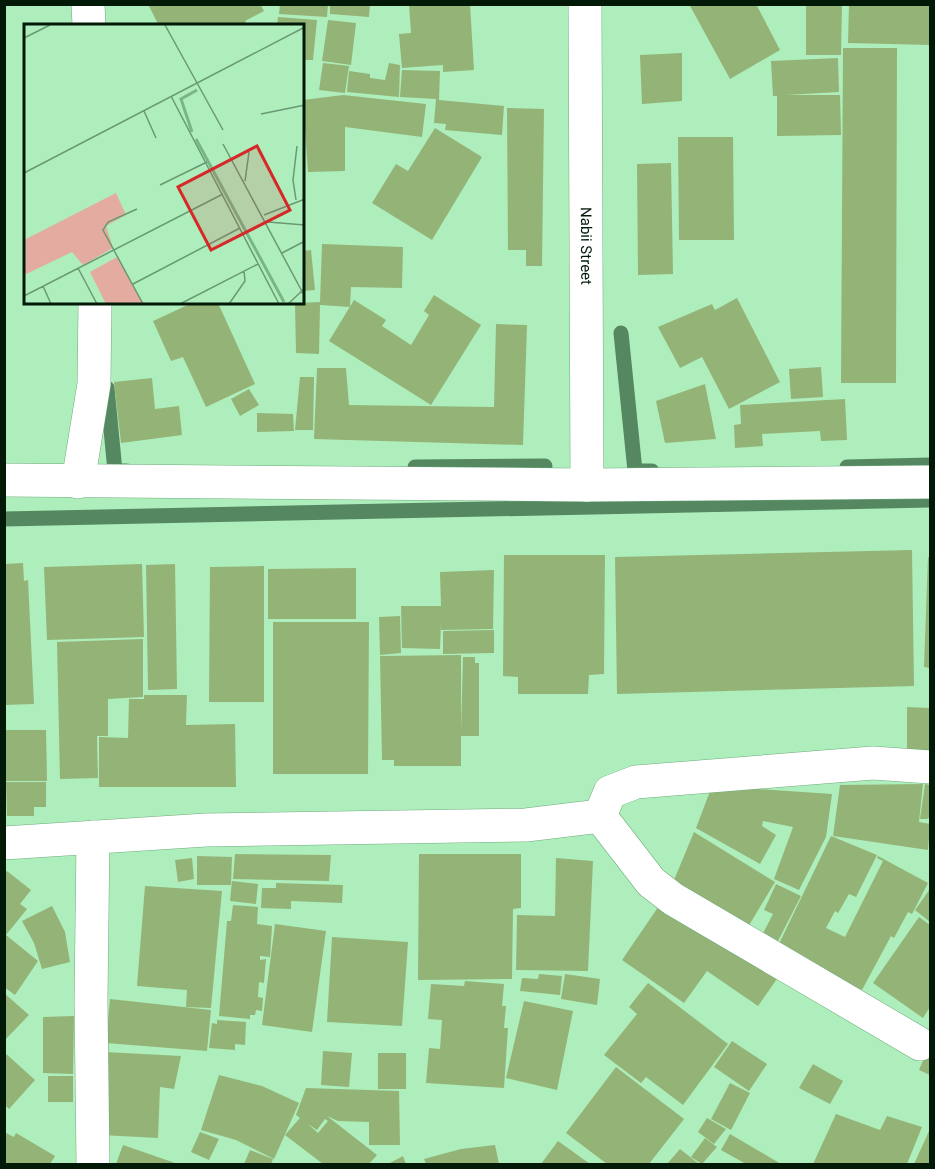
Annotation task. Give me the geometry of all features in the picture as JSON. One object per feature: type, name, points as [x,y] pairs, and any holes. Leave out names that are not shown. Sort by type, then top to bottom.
[{"type":"street","points":[[88,4],[88,24]]},
{"type":"street","name":"Nabii Street","points":[[585,4],[587,485]]},
{"type":"street","points":[[78,482],[94,384],[95,304]]},
{"type":"street","points":[[4,480],[587,485],[930,482]]},
{"type":"street","points":[[600,816],[610,792],[636,782],[873,763],[930,767]]},
{"type":"street","points":[[4,843],[206,831],[526,825],[600,816]]},
{"type":"street","points":[[600,816],[651,882],[673,899],[920,1044]]},
{"type":"street","points":[[93,837],[91,1000],[93,1164]]},
{"type":"building","points":[[148,4],[260,4],[264,11],[245,21],[247,24],[158,24]]},
{"type":"building","points":[[280,4],[328,4],[327,17],[279,14]]},
{"type":"building","points":[[330,4],[370,4],[369,17],[330,14]]},
{"type":"building","points":[[409,4],[470,4],[474,70],[443,72],[443,65],[402,68],[399,34],[411,33]]},
{"type":"building","points":[[689,4],[756,4],[780,50],[730,79]]},
{"type":"building","points":[[806,4],[842,4],[841,55],[806,55]]},
{"type":"building","points":[[849,4],[930,4],[930,45],[848,43]]},
{"type":"building","points":[[278,17],[317,20],[313,60],[304,60],[304,24],[277,24]]},
{"type":"building","points":[[328,20],[356,23],[351,65],[322,61]]},
{"type":"building","points":[[843,48],[897,48],[896,383],[841,383]]},
{"type":"building","points":[[682,53],[682,101],[642,104],[640,55]]},
{"type":"building","points":[[838,58],[839,92],[786,95],[840,95],[841,135],[777,136],[777,96],[773,96],[771,61]]},
{"type":"building","points":[[323,63],[349,66],[345,93],[319,90]]},
{"type":"building","points":[[389,63],[400,65],[399,97],[347,92],[349,71],[370,74],[370,78],[385,80]]},
{"type":"building","points":[[402,70],[440,71],[439,100],[504,106],[502,135],[445,130],[446,124],[434,123],[436,99],[400,97]]},
{"type":"building","points":[[343,95],[426,104],[422,137],[345,127],[345,171],[308,172],[304,100]]},
{"type":"building","points":[[507,108],[544,109],[542,266],[526,266],[526,250],[508,250]]},
{"type":"building","points":[[435,128],[482,157],[432,240],[372,203],[396,164],[408,171]]},
{"type":"building","points":[[678,137],[733,137],[734,240],[679,240]]},
{"type":"building","points":[[671,163],[673,274],[638,275],[637,164]]},
{"type":"building","points":[[322,244],[403,247],[402,288],[351,287],[350,307],[320,305],[319,354],[296,353],[295,304],[320,302]]},
{"type":"building","points":[[311,250],[315,290],[304,291],[304,251]]},
{"type":"building","points":[[434,295],[481,325],[431,405],[329,341],[354,300],[386,320],[382,326],[411,345],[429,315],[424,311]]},
{"type":"building","points":[[737,298],[780,382],[729,409],[702,357],[680,368],[658,327],[712,304],[715,310]]},
{"type":"building","points":[[190,304],[218,304],[255,384],[206,407],[183,357],[171,361],[153,321]]},
{"type":"building","points":[[496,324],[527,325],[523,445],[314,439],[317,368],[346,368],[349,405],[494,407]]},
{"type":"building","points":[[821,367],[823,397],[791,399],[789,369]]},
{"type":"building","points":[[300,377],[314,377],[313,430],[295,430]]},
{"type":"building","points":[[152,378],[155,409],[179,406],[182,435],[121,443],[114,382]]},
{"type":"building","points":[[705,384],[716,439],[665,443],[656,401]]},
{"type":"building","points":[[249,389],[259,405],[240,416],[231,399]]},
{"type":"building","points":[[845,399],[847,440],[821,441],[820,431],[762,434],[763,446],[735,448],[734,425],[741,424],[740,405]]},
{"type":"building","points":[[257,413],[293,414],[294,431],[257,432]]},
{"type":"building","points":[[912,550],[914,686],[617,694],[615,557]]},
{"type":"building","points":[[504,555],[605,555],[604,674],[589,675],[588,694],[518,694],[518,677],[503,676]]},
{"type":"building","points":[[928,557],[930,557],[930,668],[924,667]]},
{"type":"building","points":[[23,563],[24,581],[28,580],[34,704],[4,705],[4,564]]},
{"type":"building","points":[[142,564],[144,637],[47,640],[44,567]]},
{"type":"building","points":[[175,564],[177,689],[148,690],[146,565]]},
{"type":"building","points":[[264,566],[264,702],[209,702],[210,567]]},
{"type":"building","points":[[356,568],[356,619],[268,619],[268,569]]},
{"type":"building","points":[[494,570],[493,629],[441,630],[441,623],[440,649],[402,648],[401,606],[441,606],[440,572]]},
{"type":"building","points":[[400,616],[401,653],[380,655],[379,617]]},
{"type":"building","points":[[273,622],[369,622],[368,774],[273,774]]},
{"type":"building","points":[[494,630],[494,653],[443,654],[443,631]]},
{"type":"building","points":[[143,639],[143,697],[108,699],[108,736],[97,736],[98,778],[60,779],[57,642]]},
{"type":"building","points":[[461,655],[461,732],[463,657],[475,657],[475,663],[479,663],[479,736],[461,736],[461,766],[394,766],[394,760],[382,760],[380,656]]},
{"type":"building","points":[[144,695],[187,695],[186,725],[235,724],[236,787],[99,787],[99,737],[128,738],[129,699],[144,699]]},
{"type":"building","points":[[907,707],[930,708],[930,753],[907,752]]},
{"type":"building","points":[[5,730],[46,730],[47,781],[4,781]]},
{"type":"building","points":[[6,782],[46,782],[46,807],[34,807],[34,816],[7,816]]},
{"type":"building","points":[[923,784],[919,822],[930,824],[928,850],[833,836],[840,785]]},
{"type":"building","points":[[925,784],[930,785],[930,817],[920,819]]},
{"type":"building","points":[[712,786],[832,794],[826,837],[799,890],[774,879],[793,827],[763,821],[762,826],[776,835],[760,864],[696,828]]},
{"type":"building","points":[[694,832],[775,882],[748,927],[674,880]]},
{"type":"building","points":[[831,836],[877,855],[856,897],[849,894],[838,913],[835,911],[826,928],[845,937],[883,861],[877,858],[878,856],[928,883],[912,914],[908,912],[894,938],[891,936],[862,990],[777,948]]},
{"type":"building","points":[[235,854],[331,855],[329,881],[233,879]]},
{"type":"building","points":[[419,854],[521,854],[521,908],[513,909],[512,979],[418,980]]},
{"type":"building","points":[[197,856],[232,857],[231,885],[197,885]]},
{"type":"building","points":[[192,858],[194,879],[178,882],[175,860]]},
{"type":"building","points":[[556,858],[593,861],[588,971],[516,970],[517,915],[555,916]]},
{"type":"building","points":[[7,871],[31,890],[20,904],[27,909],[6,935],[38,961],[15,995],[4,987],[4,874]]},
{"type":"building","points":[[232,881],[258,884],[256,904],[230,901]]},
{"type":"building","points":[[276,883],[343,885],[342,903],[291,901],[291,909],[261,908],[262,888],[276,888]]},
{"type":"building","points":[[776,884],[801,896],[777,943],[760,939],[773,914],[764,910]]},
{"type":"building","points":[[145,886],[222,891],[211,1008],[186,1007],[187,990],[137,986]]},
{"type":"building","points":[[930,889],[930,922],[915,910]]},
{"type":"building","points":[[665,897],[779,976],[758,1006],[707,971],[684,1003],[622,960]]},
{"type":"building","points":[[233,905],[258,907],[257,924],[272,926],[270,957],[260,956],[260,960],[266,959],[264,983],[259,982],[258,997],[263,998],[262,1011],[256,1010],[255,1015],[250,1015],[250,1019],[219,1016],[227,921],[231,921]]},
{"type":"building","points":[[52,906],[65,932],[70,962],[42,969],[34,943],[22,921]]},
{"type":"building","points":[[919,917],[930,925],[930,1007],[923,1018],[873,983]]},
{"type":"building","points":[[275,924],[326,931],[312,1032],[262,1025]]},
{"type":"building","points":[[332,937],[408,942],[402,1026],[327,1022]]},
{"type":"building","points":[[539,974],[562,976],[560,995],[520,991],[522,978],[538,979]]},
{"type":"building","points":[[565,974],[600,979],[597,1005],[561,999]]},
{"type":"building","points":[[465,981],[504,984],[502,1006],[506,1006],[504,1028],[508,1028],[504,1088],[426,1083],[429,1048],[440,1049],[442,1020],[428,1019],[431,984],[464,986]]},
{"type":"building","points":[[648,983],[728,1044],[683,1105],[646,1077],[641,1083],[604,1055],[637,1014],[629,1007]]},
{"type":"building","points":[[4,993],[29,1015],[4,1041]]},
{"type":"building","points":[[110,999],[211,1010],[207,1051],[106,1043]]},
{"type":"building","points":[[524,1001],[573,1011],[557,1090],[506,1078]]},
{"type":"building","points":[[74,1016],[73,1074],[43,1073],[43,1017]]},
{"type":"building","points":[[217,1020],[246,1022],[245,1045],[235,1044],[235,1050],[209,1048],[212,1023],[217,1024]]},
{"type":"building","points":[[732,1041],[767,1064],[749,1091],[714,1067]]},
{"type":"building","points":[[930,1044],[930,1075],[919,1070]]},
{"type":"building","points":[[323,1051],[352,1053],[349,1087],[321,1085]]},
{"type":"building","points":[[4,1052],[35,1080],[9,1109],[4,1104]]},
{"type":"building","points":[[105,1052],[181,1056],[174,1089],[160,1087],[158,1138],[101,1135]]},
{"type":"building","points":[[378,1053],[406,1053],[406,1089],[378,1089]]},
{"type":"building","points":[[813,1064],[843,1081],[830,1104],[799,1088]]},
{"type":"building","points":[[616,1067],[684,1119],[649,1164],[607,1164],[566,1133]]},
{"type":"building","points":[[219,1075],[262,1086],[299,1103],[274,1159],[236,1140],[201,1130]]},
{"type":"building","points":[[48,1076],[73,1076],[73,1102],[48,1102]]},
{"type":"building","points":[[730,1083],[750,1093],[731,1130],[711,1119]]},
{"type":"building","points":[[306,1088],[399,1091],[400,1145],[369,1145],[369,1122],[338,1121],[327,1116],[377,1155],[369,1164],[323,1164],[285,1135],[300,1118],[296,1115]],"holes":[[[325,1119],[328,1121],[318,1133],[308,1124],[317,1130]]]},
{"type":"building","points":[[836,1114],[880,1130],[887,1116],[922,1127],[907,1164],[813,1164]]},
{"type":"building","points":[[707,1118],[726,1129],[714,1144],[698,1132]]},
{"type":"building","points":[[930,1129],[930,1164],[914,1164]]},
{"type":"building","points":[[4,1132],[14,1137],[16,1133],[55,1156],[50,1164],[4,1164]]},
{"type":"building","points":[[200,1132],[219,1139],[209,1160],[191,1152]]},
{"type":"building","points":[[730,1134],[781,1164],[746,1164],[721,1150]]},
{"type":"building","points":[[705,1138],[717,1147],[702,1164],[691,1157]]},
{"type":"building","points":[[558,1141],[590,1164],[541,1164]]},
{"type":"building","points":[[123,1145],[178,1164],[116,1164]]},
{"type":"building","points":[[495,1145],[499,1164],[426,1164],[424,1159],[461,1149]]},
{"type":"building","points":[[680,1149],[699,1164],[667,1164]]},
{"type":"building","points":[[250,1150],[273,1159],[271,1164],[244,1164]]},
{"type":"building","points":[[403,1156],[406,1164],[388,1164]]},
{"type":"waterway","points":[[621,333],[635,471],[652,471]]},
{"type":"waterway","points":[[107,388],[115,471],[127,471]]},
{"type":"waterway","points":[[847,467],[930,465]]},
{"type":"waterway","points":[[415,467],[545,466]]},
{"type":"waterway","points":[[4,519],[930,500]]}]
